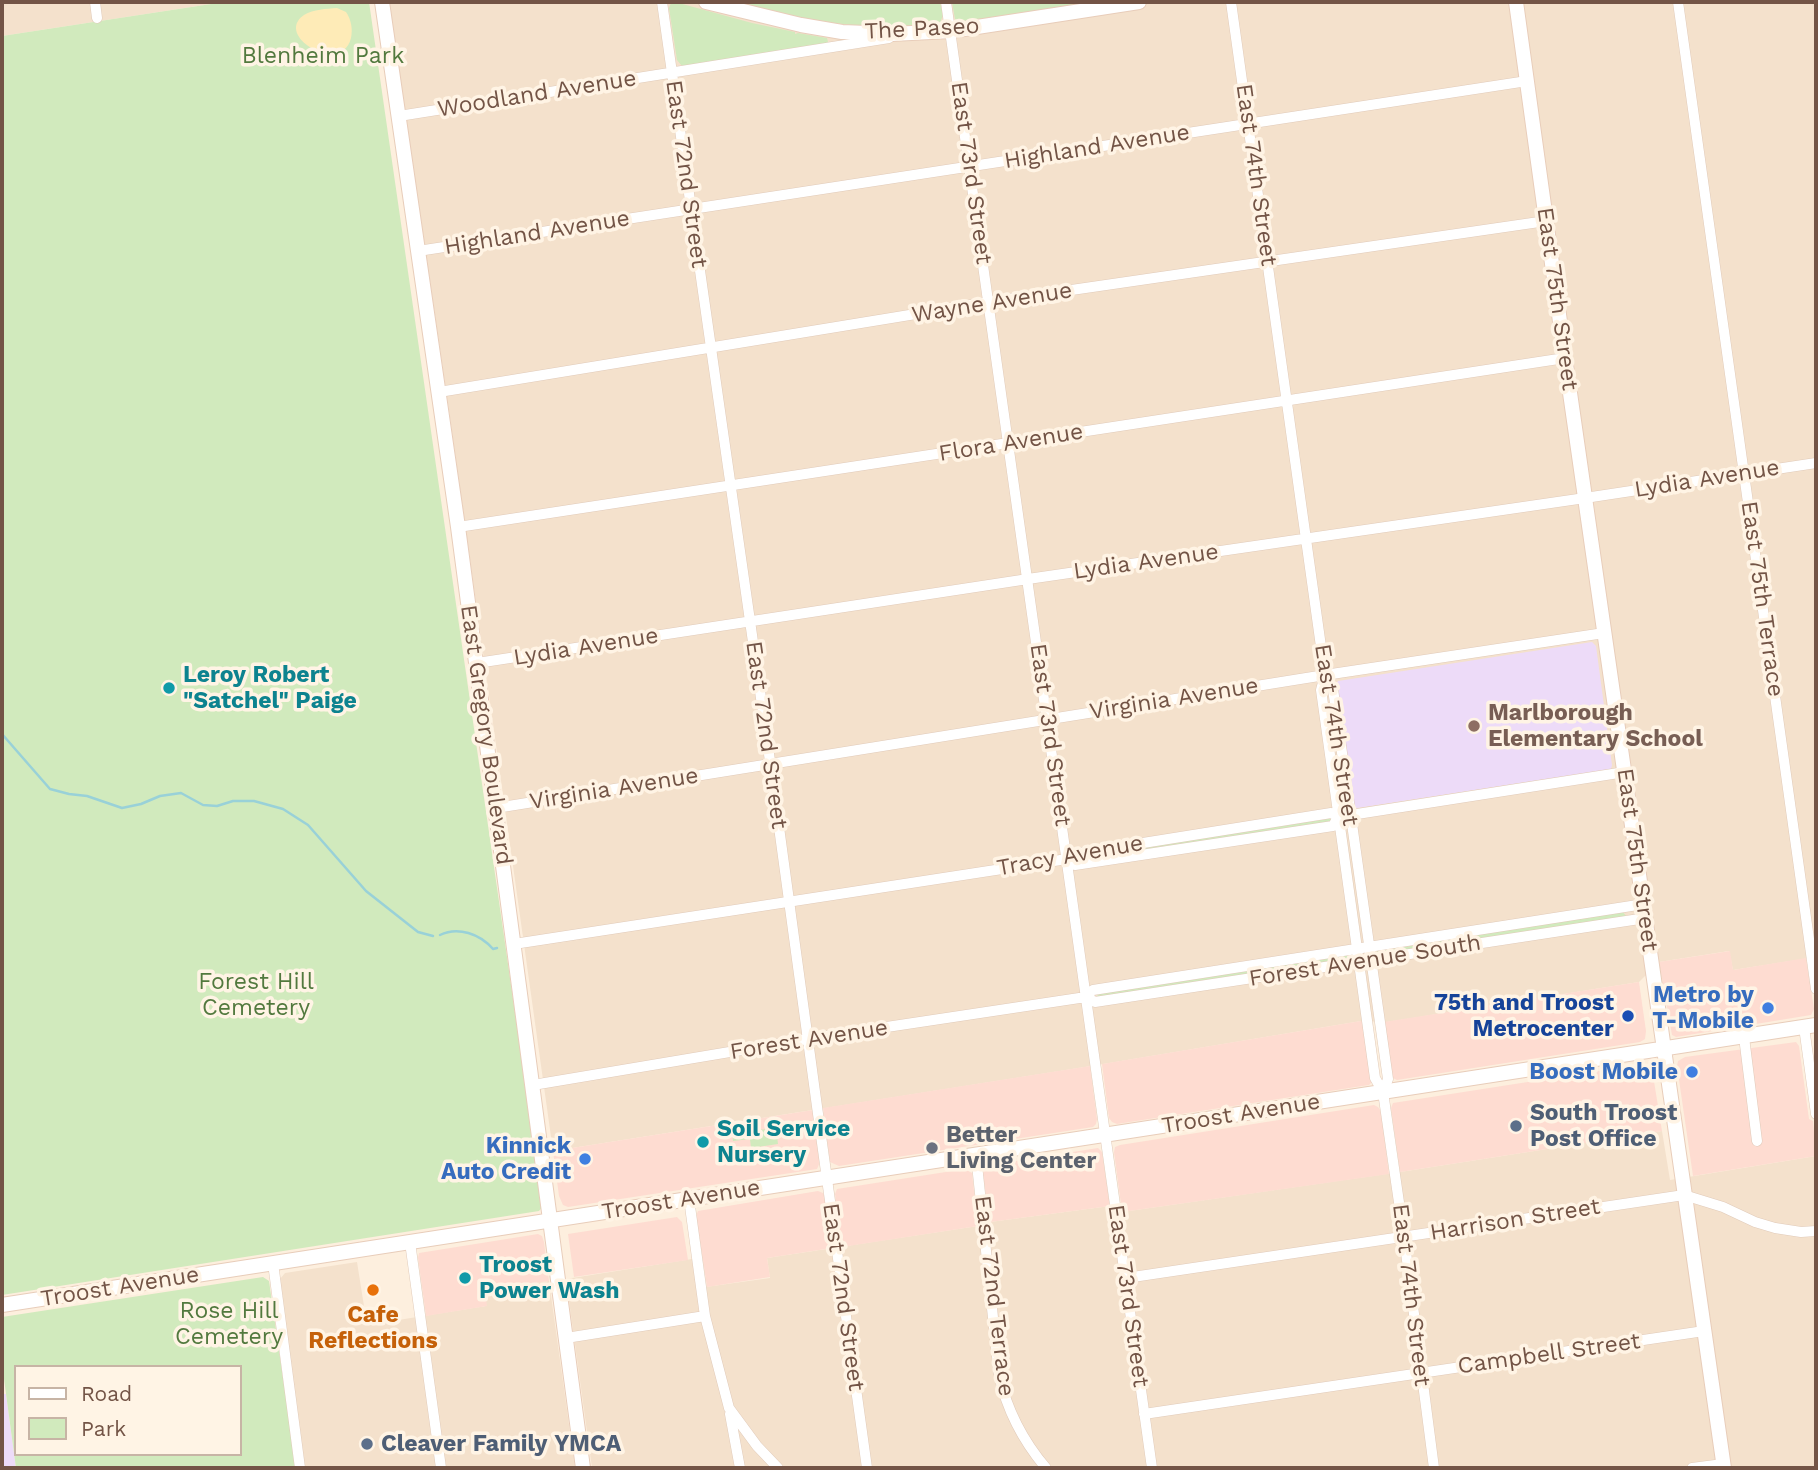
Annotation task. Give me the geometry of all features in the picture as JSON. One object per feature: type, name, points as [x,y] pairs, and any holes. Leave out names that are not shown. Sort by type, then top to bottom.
[{"type":"main road","name":"East Gregory Boulevard","points":[[382,2],[477,663],[583,1468]]},
{"type":"main road","name":"The Paseo","points":[[706,2],[772,19],[842,32],[873,34],[951,31],[1139,2]]},
{"type":"main road","name":"East 75th Street","points":[[1516,2],[1724,1466]]},
{"type":"main road","name":"Troost Avenue","points":[[2,1305],[1810,1026]]},
{"type":"street","points":[[95,2],[97,18]]},
{"type":"street","name":"East 72nd Street","points":[[662,2],[771,763],[867,1468]]},
{"type":"street","name":"East 73rd Street","points":[[946,2],[1152,1468]]},
{"type":"street","name":"East 74th Street","points":[[1231,2],[1325,675],[1333,689],[1372,961],[1388,1079],[1382,1092],[1434,1468]]},
{"type":"street","name":"East 75th Terrace","points":[[1678,2],[1816,989]]},
{"type":"street","name":"Woodland Avenue","points":[[399,116],[925,33]]},
{"type":"street","name":"Highland Avenue","points":[[418,251],[1527,82]]},
{"type":"street","name":"Wayne Avenue","points":[[439,392],[989,302],[1546,220]]},
{"type":"street","name":"Flora Avenue","points":[[458,527],[1565,359]]},
{"type":"street","name":"Lydia Avenue","points":[[477,663],[1816,463]]},
{"type":"street","name":"Virginia Avenue","points":[[496,808],[1604,633]]},
{"type":"street","points":[[1325,675],[1321,690],[1338,817],[1375,1078],[1382,1092]]},
{"type":"street","name":"Tracy Avenue","points":[[514,944],[1067,859],[1074,854],[1331,813],[1338,817],[1625,772]]},
{"type":"street","points":[[1086,997],[1093,990],[1358,948],[1645,911]]},
{"type":"street","name":"Forest Avenue South","points":[[1086,997],[1095,1002],[1372,961],[1645,911]]},
{"type":"street","name":"Forest Avenue","points":[[533,1086],[807,1039],[1086,997]]},
{"type":"street","points":[[1810,1026],[1816,1114]]},
{"type":"street","points":[[1744,1037],[1757,1141]]},
{"type":"street","name":"East 72nd Terrace","points":[[976,1155],[999,1375],[1014,1421],[1046,1468]]},
{"type":"street","name":"Harrison Street","points":[[1126,1278],[1684,1195],[1775,1228],[1816,1231]]},
{"type":"street","points":[[689,1199],[705,1316],[729,1408],[740,1468]]},
{"type":"street","points":[[410,1242],[441,1468]]},
{"type":"street","points":[[273,1263],[300,1468]]},
{"type":"street","points":[[566,1338],[705,1316]]},
{"type":"street","name":"Campbell Street","points":[[1144,1414],[1704,1331]]},
{"type":"street","points":[[729,1408],[757,1446],[778,1468]]},
{"type":"street","points":[[1692,1468],[1724,1466]]},
{"type":"shaded area","points":[[2,2],[224,2],[2,36]]},
{"type":"shaded area","points":[[389,2],[1816,2],[1816,957],[1733,970],[1729,951],[1659,962],[1639,982],[1387,1022],[1361,1021],[553,1151]]},
{"type":"shaded area","name":"Marlborough Elementary School","points":[[1592,642],[1596,646],[1611,769],[1353,807],[1336,685],[1338,681]]},
{"type":"shaded area","points":[[1730,951],[1733,970],[1806,958],[1814,1009],[1811,1015],[1676,1037],[1672,1035],[1659,962]]},
{"type":"shaded area","points":[[1639,982],[1646,1031],[1645,1039],[1640,1042],[1397,1080],[1391,1077],[1384,1022]]},
{"type":"shaded area","points":[[1365,1021],[1372,1082],[1369,1085],[1117,1124],[1109,1118],[1102,1064]]},
{"type":"shaded area","points":[[1796,1042],[1799,1046],[1809,1119],[1813,1121],[1816,1156],[1693,1176],[1678,1061],[1685,1057]]},
{"type":"shaded area","points":[[1643,1064],[1650,1067],[1653,1075],[1662,1131],[1400,1172],[1391,1108],[1393,1103]]},
{"type":"shaded area","points":[[1090,1066],[1097,1119],[1093,1127],[839,1166],[830,1162],[823,1108]]},
{"type":"shaded area","points":[[1374,1105],[1381,1111],[1389,1174],[1122,1212],[1115,1147]]},
{"type":"shaded area","points":[[813,1110],[820,1162],[817,1169],[568,1207],[563,1205],[559,1196],[553,1151]]},
{"type":"shaded area","points":[[1662,1131],[1670,1180],[1816,1156],[1816,1468],[592,1468],[566,1279],[692,1259],[698,1288],[770,1278],[767,1258],[990,1222],[1110,1206],[1122,1212]]},
{"type":"shaded area","points":[[1098,1148],[1102,1152],[1110,1206],[990,1222],[983,1175],[985,1166]]},
{"type":"shaded area","points":[[965,1169],[972,1173],[978,1226],[842,1247],[835,1194],[837,1189]]},
{"type":"shaded area","points":[[818,1191],[825,1197],[832,1248],[767,1258],[770,1277],[707,1287],[696,1216],[698,1211]]},
{"type":"shaded area","points":[[677,1217],[682,1222],[688,1260],[574,1277],[568,1234]]},
{"type":"shaded area","points":[[538,1234],[544,1242],[549,1281],[485,1290],[487,1306],[426,1316],[419,1253]]},
{"type":"shaded area","points":[[357,1262],[367,1325],[486,1306],[485,1290],[549,1281],[575,1468],[305,1468],[280,1279],[285,1273]]},
{"type":"shaded area","points":[[2,1394],[6,1394],[16,1468],[2,1468]]},
{"type":"green space","name":"Forest Hill Cemetery","points":[[224,2],[369,2],[543,1206],[539,1211],[2,1295],[2,36]]},
{"type":"green space","points":[[730,2],[940,2],[943,15],[940,23],[933,26],[861,26],[802,19]]},
{"type":"green space","points":[[952,2],[1110,2],[962,24],[955,19]]},
{"type":"green space","points":[[671,3],[795,34],[827,38],[828,42],[682,66],[677,60],[669,8]]},
{"type":"green space","points":[[1333,818],[1332,822],[1080,860],[1079,858]]},
{"type":"green space","points":[[1622,911],[1626,916],[1622,918],[1377,955],[1375,952]]},
{"type":"green space","points":[[1346,955],[1353,958],[1099,999],[1097,996],[1099,994]]},
{"type":"green space","points":[[776,1128],[778,1144],[751,1148],[750,1139],[733,1141],[732,1133]]},
{"type":"green space","name":"Rose Hill Cemetery","points":[[263,1277],[269,1281],[296,1468],[16,1468],[14,1456],[242,1456],[242,1365],[14,1365],[14,1453],[2,1364],[2,1317]]},
{"type":"sand","points":[[337,8],[346,12],[351,24],[351,38],[345,49],[336,53],[324,53],[303,42],[297,33],[297,24],[304,15],[316,10]]},
{"type":"waterway","points":[[2,734],[50,789],[87,796],[122,808],[160,796],[181,793],[203,805],[254,801],[283,809],[308,825],[366,891],[418,932],[433,936]]},
{"type":"waterway","points":[[440,935],[454,931],[468,933],[482,939],[493,949],[497,948]]},
{"type":"place","name":"Leroy Robert \"Satchel\" Paige","points":[[169,688]]},
{"type":"place","name":"Marlborough Elementary School","points":[[1474,726]]},
{"type":"place","name":"Metro by T-Mobile","points":[[1768,1008]]},
{"type":"place","name":"75th and Troost Metrocenter","points":[[1628,1016]]},
{"type":"place","name":"Boost Mobile","points":[[1692,1072]]},
{"type":"place","name":"South Troost Post Office","points":[[1516,1126]]},
{"type":"place","name":"Soil Service Nursery","points":[[703,1142]]},
{"type":"place","name":"Better Living Center","points":[[932,1148]]},
{"type":"place","name":"Kinnick Auto Credit","points":[[585,1159]]},
{"type":"place","name":"Troost Power Wash","points":[[465,1278]]},
{"type":"place","name":"Cafe Reflections","points":[[373,1290]]},
{"type":"place","name":"Cleaver Family YMCA","points":[[367,1444]]},
{"type":"park label","name":"Blenheim Park","points":[[323,56]]}]
